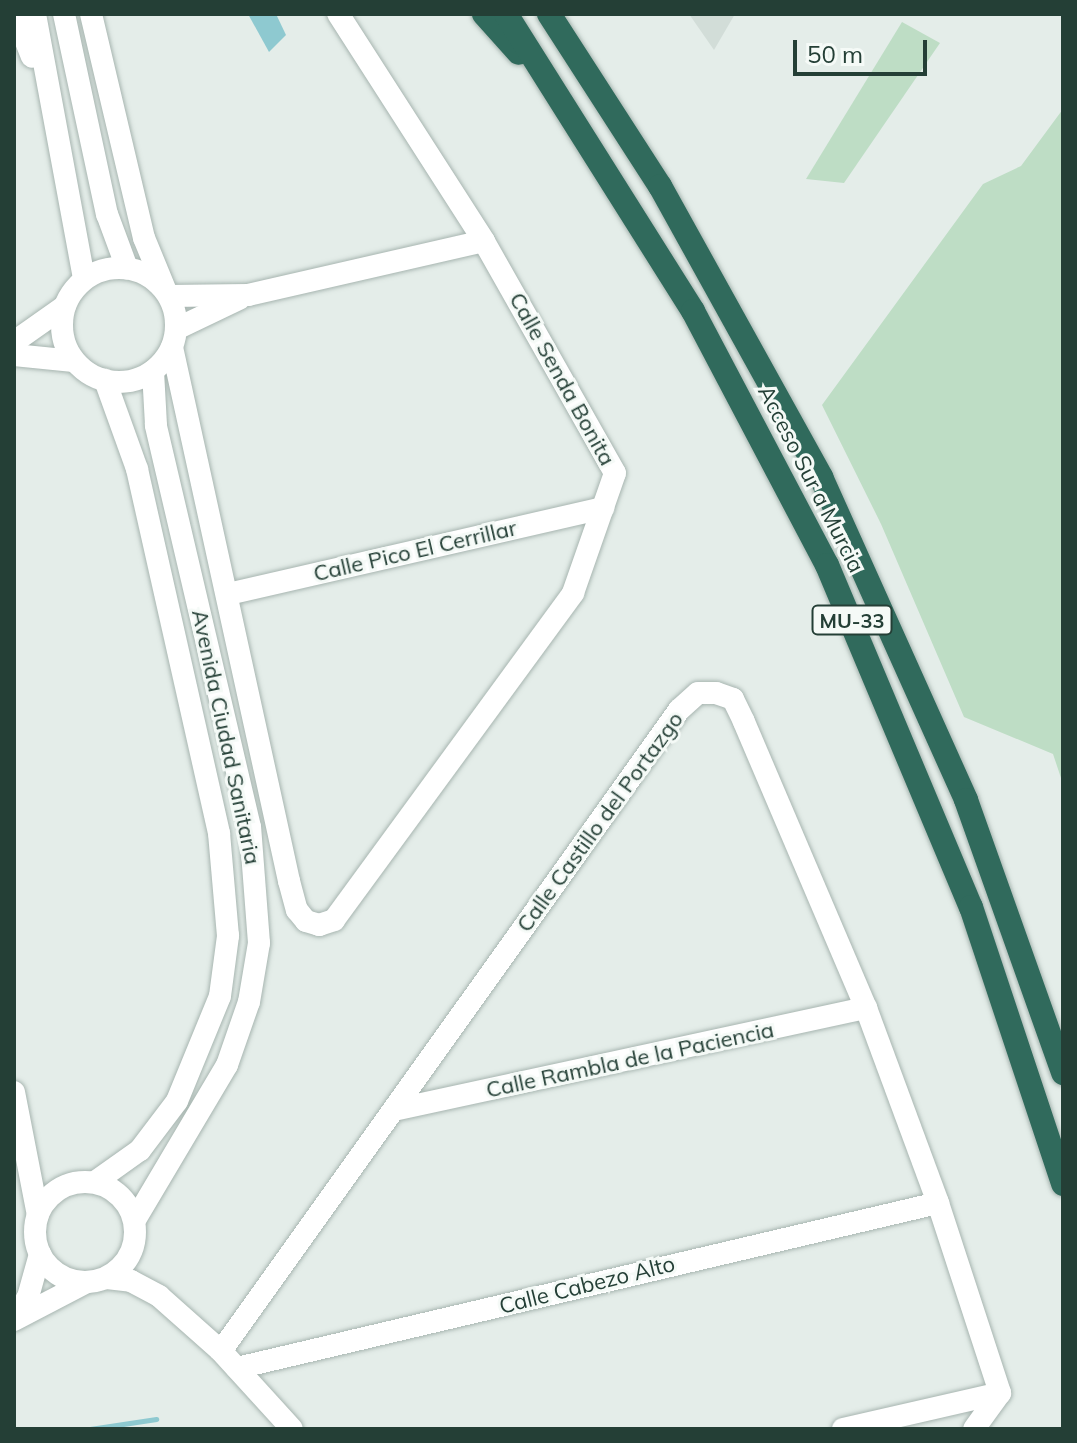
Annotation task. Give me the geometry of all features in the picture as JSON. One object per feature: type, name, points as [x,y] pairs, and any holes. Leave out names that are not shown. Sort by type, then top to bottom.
[{"type":"highway","points":[[484,14],[559,94]]},
{"type":"highway","name":"Acceso Sur a Murcia","points":[[506,14],[693,311],[839,591],[971,907],[1063,1184]]},
{"type":"highway","name":"Acceso Sur a Murcia","points":[[549,14],[660,186],[827,489],[966,800],[1063,1073]]},
{"type":"street","points":[[15,14],[52,110]]},
{"type":"street","points":[[35,14],[84,279]]},
{"type":"street","points":[[64,14],[107,214],[127,268]]},
{"type":"street","points":[[91,14],[144,238],[167,293],[228,594]]},
{"type":"street","name":"Calle Senda Bonita","points":[[228,594],[289,881],[297,910],[306,921],[319,925],[334,920],[573,593],[615,473],[484,241],[338,14]]},
{"type":"street","points":[[14,342],[65,306],[84,279],[127,268],[148,275],[167,293],[248,295],[484,241]]},
{"type":"street","points":[[14,355],[74,361],[105,380],[130,381],[153,371],[174,338],[248,295]]},
{"type":"street","points":[[65,306],[64,339],[74,361]]},
{"type":"street","name":"Avenida Ciudad Sanitaria","points":[[135,1230],[227,1065],[249,1002],[259,943],[250,827],[156,425],[153,371]]},
{"type":"street","name":"Avenida Ciudad Sanitaria","points":[[95,1182],[140,1150],[177,1101],[220,996],[228,936],[219,833],[137,469],[105,380]]},
{"type":"street","name":"Calle Pico El Cerrillar","points":[[228,594],[603,508]]},
{"type":"street","name":"Calle Castillo del Portazgo","points":[[229,1359],[394,1110],[679,710],[698,693],[733,699],[866,1008],[938,1203],[1000,1393]]},
{"type":"street","name":"Calle Rambla de la Paciencia","points":[[394,1110],[866,1008]]},
{"type":"street","points":[[14,1092],[27,1145],[38,1215],[40,1254],[28,1297],[14,1319]]},
{"type":"street","points":[[27,1145],[47,1172],[71,1184]]},
{"type":"street","points":[[38,1215],[50,1196],[71,1184],[95,1182],[116,1191],[135,1230],[142,1270],[159,1296]]},
{"type":"street","name":"Calle Cabezo Alto","points":[[229,1359],[938,1203]]},
{"type":"street","points":[[14,1319],[126,1263],[135,1230]]},
{"type":"street","points":[[40,1254],[54,1272],[96,1280],[131,1281],[159,1296],[229,1359],[292,1429]]},
{"type":"street","points":[[843,1429],[1000,1393]]},
{"type":"street","points":[[974,1429],[1000,1393]]},
{"type":"shaded area","points":[[689,14],[735,14],[714,50]]},
{"type":"green space","points":[[902,22],[940,43],[844,183],[806,179]]},
{"type":"green space","points":[[1063,109],[1063,784],[1053,754],[964,717],[881,524],[822,405],[983,184],[1021,166]]},
{"type":"water","points":[[248,14],[276,14],[286,35],[269,52]]},
{"type":"waterway","points":[[90,1429],[156,1419]]}]
